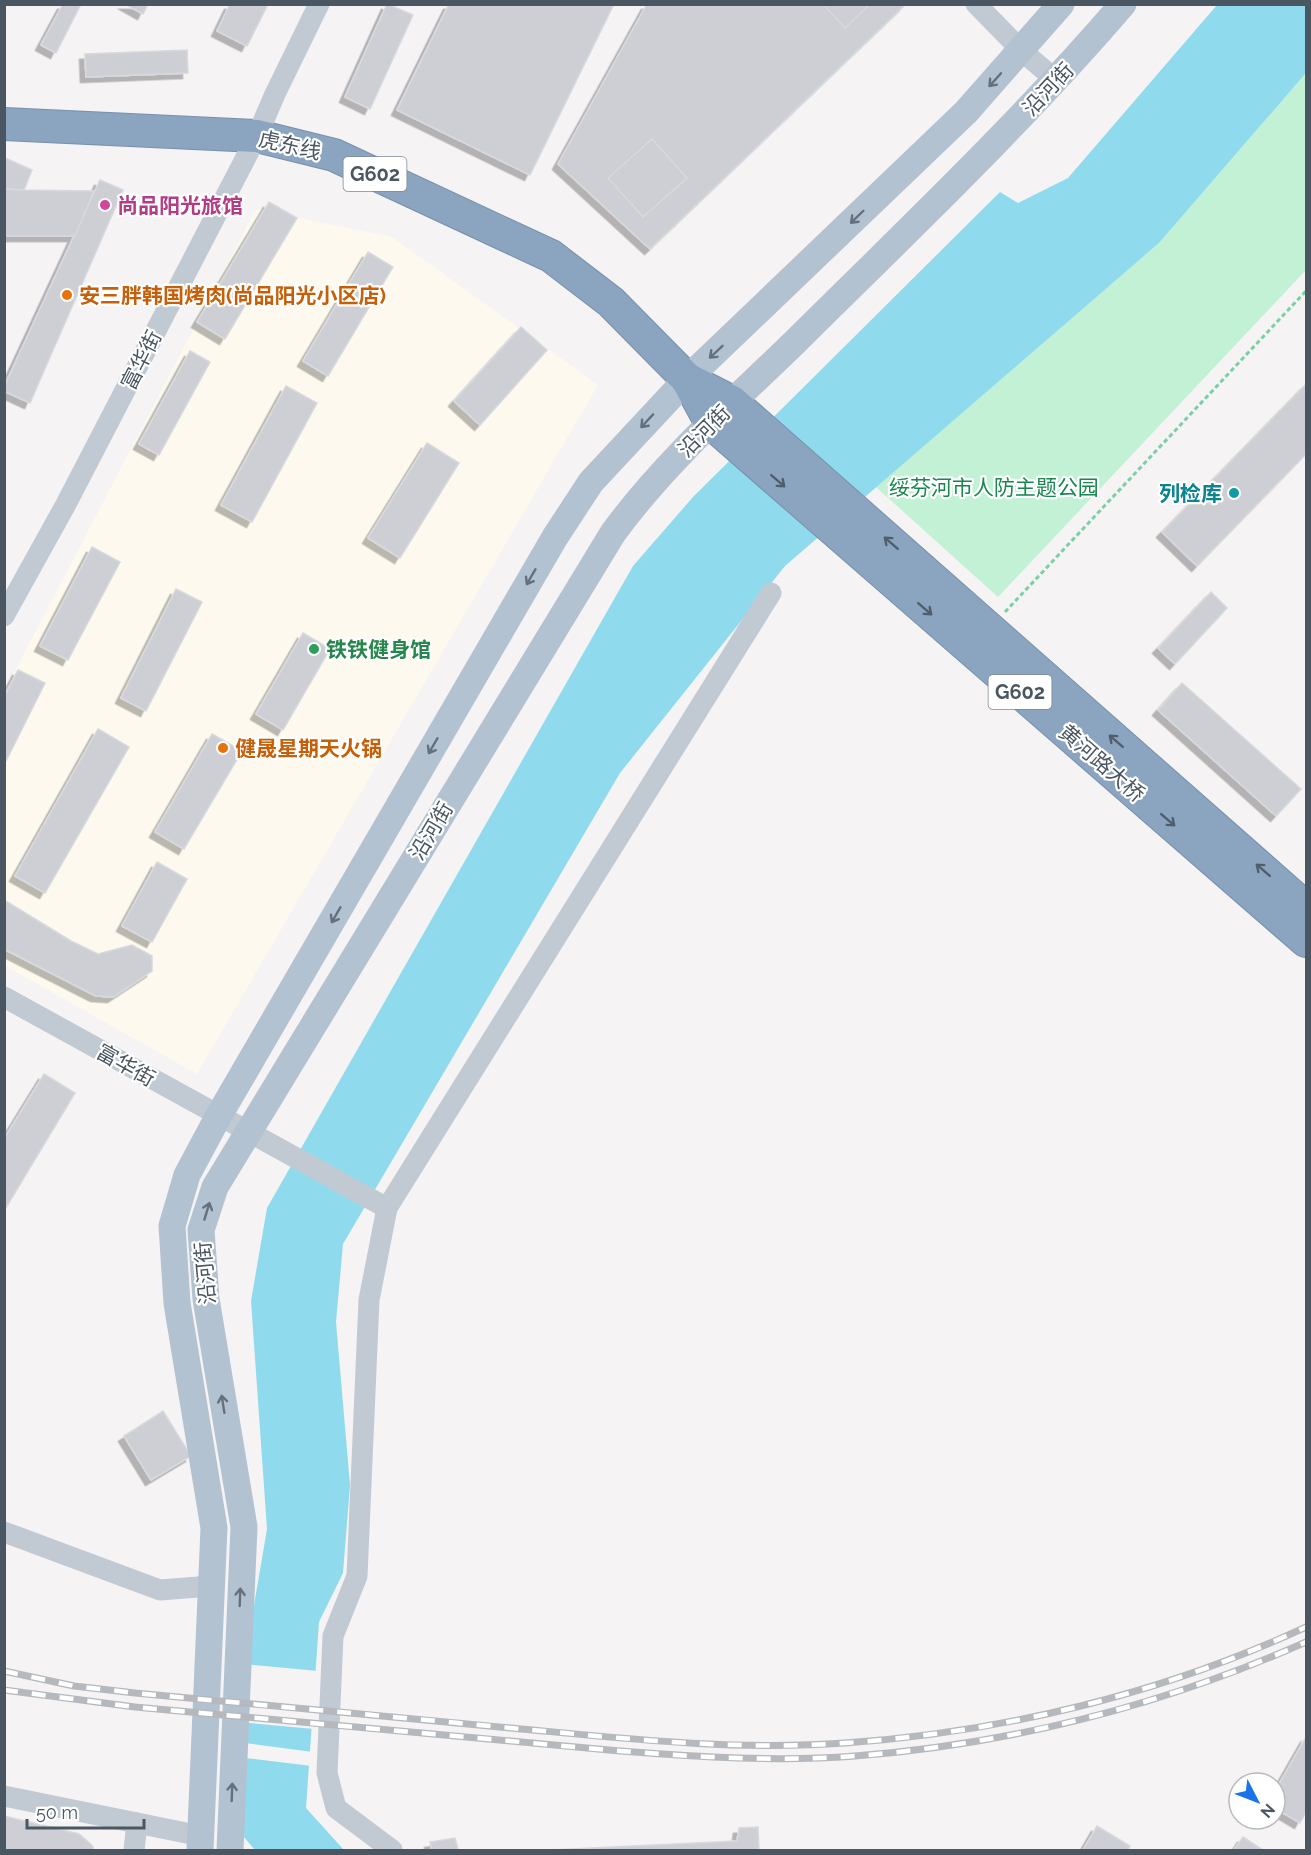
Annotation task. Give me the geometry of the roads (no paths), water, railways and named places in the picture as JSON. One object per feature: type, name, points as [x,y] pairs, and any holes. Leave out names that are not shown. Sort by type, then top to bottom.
[{"type":"highway","name":"虎东线","points":[[4,124],[258,136],[334,155],[551,256],[611,302],[687,379]]},
{"type":"highway","name":"G602","points":[[687,379],[745,433]]},
{"type":"highway","name":"黄河路大桥","points":[[745,433],[989,629],[1306,908]]},
{"type":"highway","name":"黄河路大桥","points":[[745,433],[1306,941]]},
{"type":"main road","name":"沿河街","points":[[201,1843],[214,1528],[177,1303],[172,1226],[188,1175],[218,1117],[555,537],[591,482],[687,379],[966,112],[1062,4]]},
{"type":"main road","name":"沿河街","points":[[230,1851],[243,1527],[206,1299],[201,1230],[214,1187],[613,534],[641,497],[722,413],[1058,81],[1123,4]]},
{"type":"street","name":"富华街","points":[[4,616],[65,506],[258,136],[275,94],[319,4]]},
{"type":"street","points":[[976,4],[1022,51],[1058,81]]},
{"type":"street","points":[[392,1851],[336,1808],[327,1773],[333,1636],[357,1576],[369,1300],[387,1208],[771,593]]},
{"type":"street","name":"富华街","points":[[4,997],[218,1117],[387,1208]]},
{"type":"street","points":[[4,1532],[160,1590],[211,1586]]},
{"type":"street","points":[[4,1796],[137,1823],[201,1843]]},
{"type":"street","points":[[134,1851],[137,1823]]},
{"type":"water","points":[[1217,5],[1306,5],[1306,73],[1159,243],[785,566],[620,773],[343,1244],[336,1322],[350,1485],[343,1573],[319,1622],[306,1808],[344,1850],[255,1850],[237,1829],[245,1658],[267,1529],[251,1301],[267,1208],[633,566],[693,497],[1000,192],[1018,203],[1068,178]]},
{"type":"railway","points":[[4,1671],[74,1686],[135,1693],[552,1732],[677,1742],[803,1745],[904,1738],[963,1730],[1081,1706],[1195,1672],[1306,1627]]},
{"type":"railway","points":[[4,1690],[135,1707],[620,1751],[738,1758],[826,1758],[971,1742],[1086,1718],[1198,1685],[1306,1642]]},
{"type":"place","name":"尚品阳光旅馆","points":[[105,205]]},
{"type":"place","name":"安三胖韩国烤肉(尚品阳光小区店)","points":[[67,295]]},
{"type":"place","name":"列检库","points":[[1234,493]]},
{"type":"place","name":"铁铁健身馆","points":[[314,649]]},
{"type":"place","name":"健晟星期天火锅","points":[[223,748]]},
{"type":"park label","name":"绥芬河市人防主题公园","points":[[994,487]]}]
